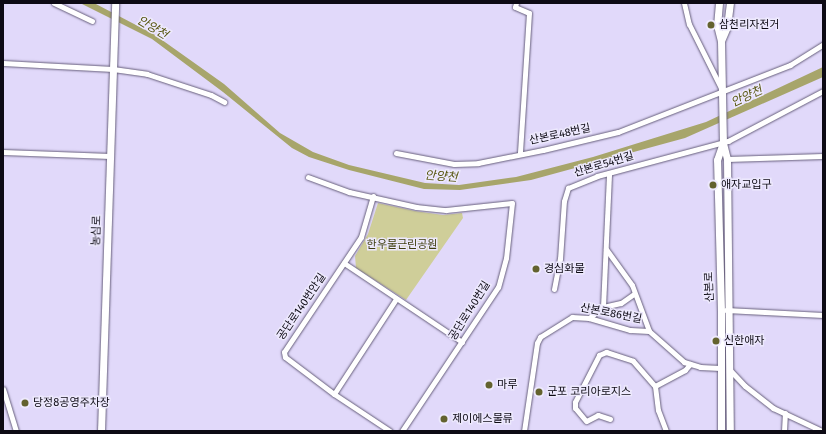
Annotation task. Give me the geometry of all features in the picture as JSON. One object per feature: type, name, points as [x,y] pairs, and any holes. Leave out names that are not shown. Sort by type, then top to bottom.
[{"type":"street","points":[[54,3],[92,21]]},
{"type":"street","name":"농심로","points":[[101,431],[115,3]]},
{"type":"street","points":[[516,3],[515,7],[529,13],[520,153]]},
{"type":"street","points":[[684,3],[689,24],[722,96]]},
{"type":"street","points":[[719,3],[717,25],[721,41],[723,140]]},
{"type":"street","points":[[721,41],[727,27],[730,3]]},
{"type":"street","name":"산본로48번길","points":[[396,153],[454,164],[478,163],[520,153],[544,150],[618,132],[650,118],[722,96],[790,65],[823,44]]},
{"type":"street","points":[[3,63],[113,69],[147,74],[211,95],[224,102]]},
{"type":"street","name":"산본로54번길","points":[[554,289],[560,259],[564,201],[568,188],[578,182],[723,140],[823,90]]},
{"type":"street","name":"산본로","points":[[723,140],[727,159],[730,310],[730,431]]},
{"type":"street","name":"산본로","points":[[721,431],[721,311],[717,160],[723,140]]},
{"type":"street","points":[[3,152],[110,156]]},
{"type":"street","points":[[727,159],[823,156]]},
{"type":"street","points":[[603,307],[609,173]]},
{"type":"street","name":"공단로140번길","points":[[308,177],[349,192],[373,196],[416,207],[446,210],[512,203],[506,258],[501,278],[462,342],[402,431]]},
{"type":"street","name":"공단로140번안길","points":[[373,196],[361,237],[284,352],[287,361],[390,431]]},
{"type":"street","points":[[606,249],[632,285],[634,294],[649,331]]},
{"type":"street","points":[[344,263],[462,342]]},
{"type":"street","points":[[589,318],[603,307],[621,303],[634,294]]},
{"type":"street","points":[[334,394],[396,299]]},
{"type":"street","points":[[721,311],[730,310],[823,315]]},
{"type":"street","name":"산본로86번길","points":[[524,431],[540,337],[567,318],[589,318],[630,330],[649,331],[674,354],[690,364],[700,367],[720,368]]},
{"type":"street","points":[[610,419],[598,416],[586,421],[575,408],[575,402],[599,355],[606,352],[634,361],[655,386],[658,410],[666,431]]},
{"type":"street","points":[[655,386],[685,370],[690,364]]},
{"type":"street","points":[[729,369],[757,397],[822,431]]},
{"type":"street","points":[[3,389],[16,431]]},
{"type":"street","points":[[784,431],[785,413]]},
{"type":"green space","name":"한우물근린공원","points":[[378,203],[443,215],[462,213],[463,218],[406,300],[356,268],[355,256],[368,234]]},
{"type":"shaded area","points":[[80,3],[94,3],[155,35],[224,84],[280,133],[313,152],[349,165],[425,183],[459,185],[516,177],[593,157],[706,122],[823,67],[823,77],[685,138],[531,180],[460,190],[424,189],[349,170],[309,157],[292,148],[223,92],[152,39]]},
{"type":"place","name":"삼천리자전거","points":[[711,25]]},
{"type":"place","name":"애자교입구","points":[[713,185]]},
{"type":"place","name":"경심화물","points":[[536,269]]},
{"type":"place","name":"신한애자","points":[[716,341]]},
{"type":"place","name":"마루","points":[[489,385]]},
{"type":"place","name":"군포 코리아로지스","points":[[539,392]]},
{"type":"place","name":"당정8공영주차장","points":[[25,403]]},
{"type":"place","name":"제이에스물류","points":[[444,419]]},
{"type":"water label","name":"안양천","points":[[152,28]]},
{"type":"water label","name":"안양천","points":[[747,97]]},
{"type":"water label","name":"안양천","points":[[441,177]]}]
